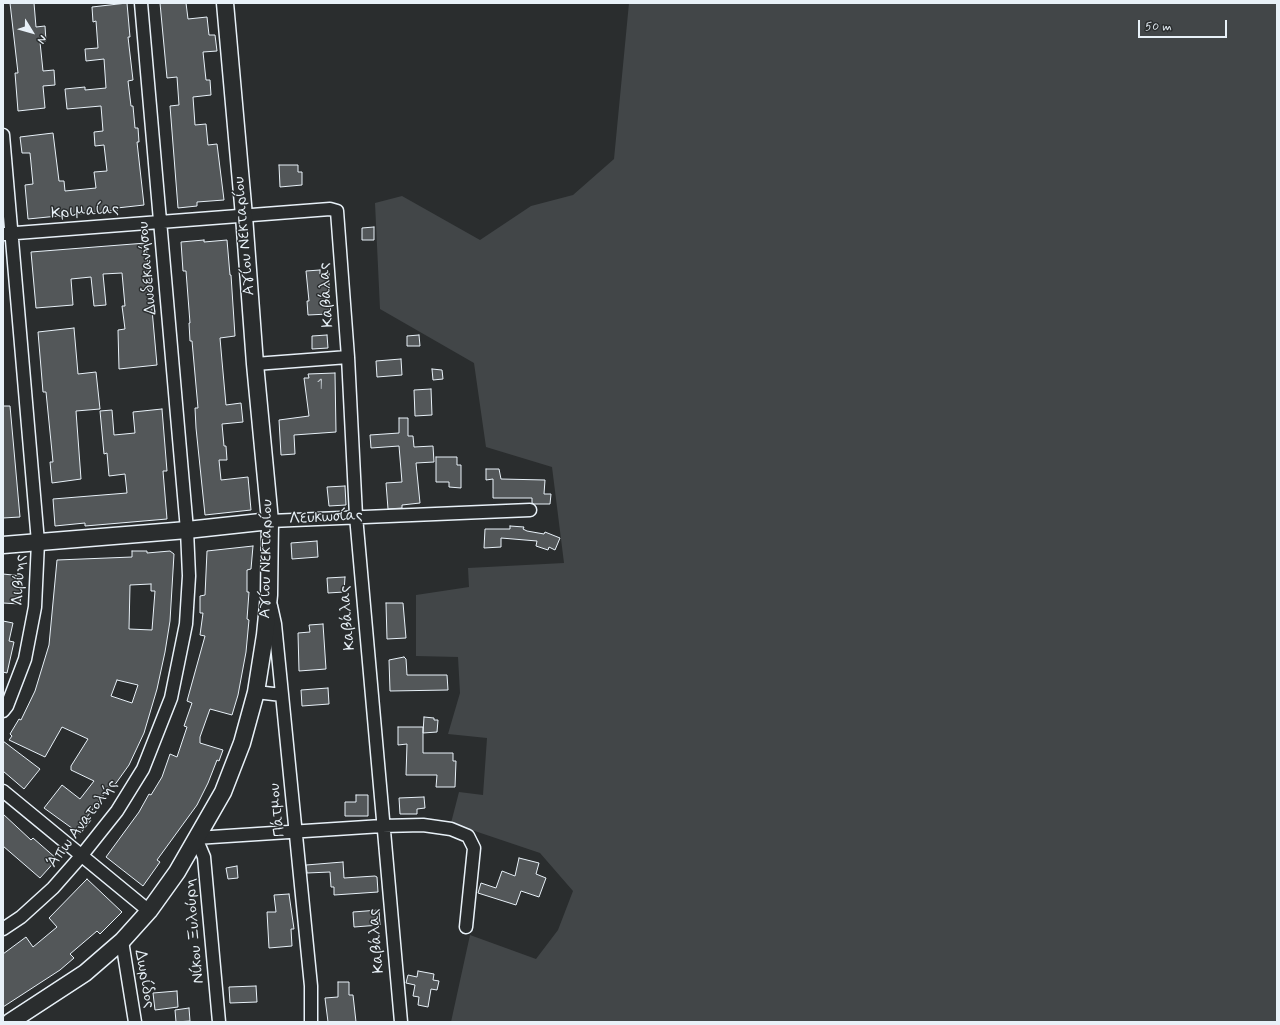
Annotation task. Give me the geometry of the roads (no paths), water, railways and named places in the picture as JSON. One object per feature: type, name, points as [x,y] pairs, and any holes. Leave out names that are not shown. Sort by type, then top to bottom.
[{"type":"street","name":"Δωδεκανήσου","points":[[141,3],[187,530]]},
{"type":"street","name":"Αγίου Νεκταρίου","points":[[10,1022],[85,973],[122,941],[149,911],[177,872],[223,792],[242,743],[256,692],[265,635],[269,595],[270,521],[255,364],[244,216],[225,3]]},
{"type":"street","name":"Λιβύης","points":[[3,136],[7,234],[38,542],[35,607],[25,659],[7,706],[3,711]]},
{"type":"street","name":"Κριμαίας","points":[[7,234],[330,210],[337,211]]},
{"type":"street","name":"Καβάλας","points":[[337,211],[348,357],[356,516],[382,826],[401,1022]]},
{"type":"street","points":[[255,364],[348,357]]},
{"type":"street","name":"Λευκωσίας","points":[[3,545],[187,530],[270,521],[356,516],[530,510]]},
{"type":"street","name":"Άπω Ανατολής","points":[[3,929],[21,917],[53,888],[82,855],[117,810],[143,769],[171,698],[186,624],[188,576],[187,530]]},
{"type":"street","name":"Πάτμου","points":[[269,595],[275,624],[296,830],[311,986],[311,1022]]},
{"type":"street","points":[[256,692],[282,696]]},
{"type":"street","points":[[3,792],[149,911]]},
{"type":"street","points":[[196,838],[296,830],[382,826],[423,825],[450,829],[468,836],[474,848],[466,927]]},
{"type":"street","name":"Νίκου Ξυλούρη","points":[[196,838],[204,858],[219,1022]]},
{"type":"street","name":"Δωρίδος","points":[[122,941],[135,1022]]}]
